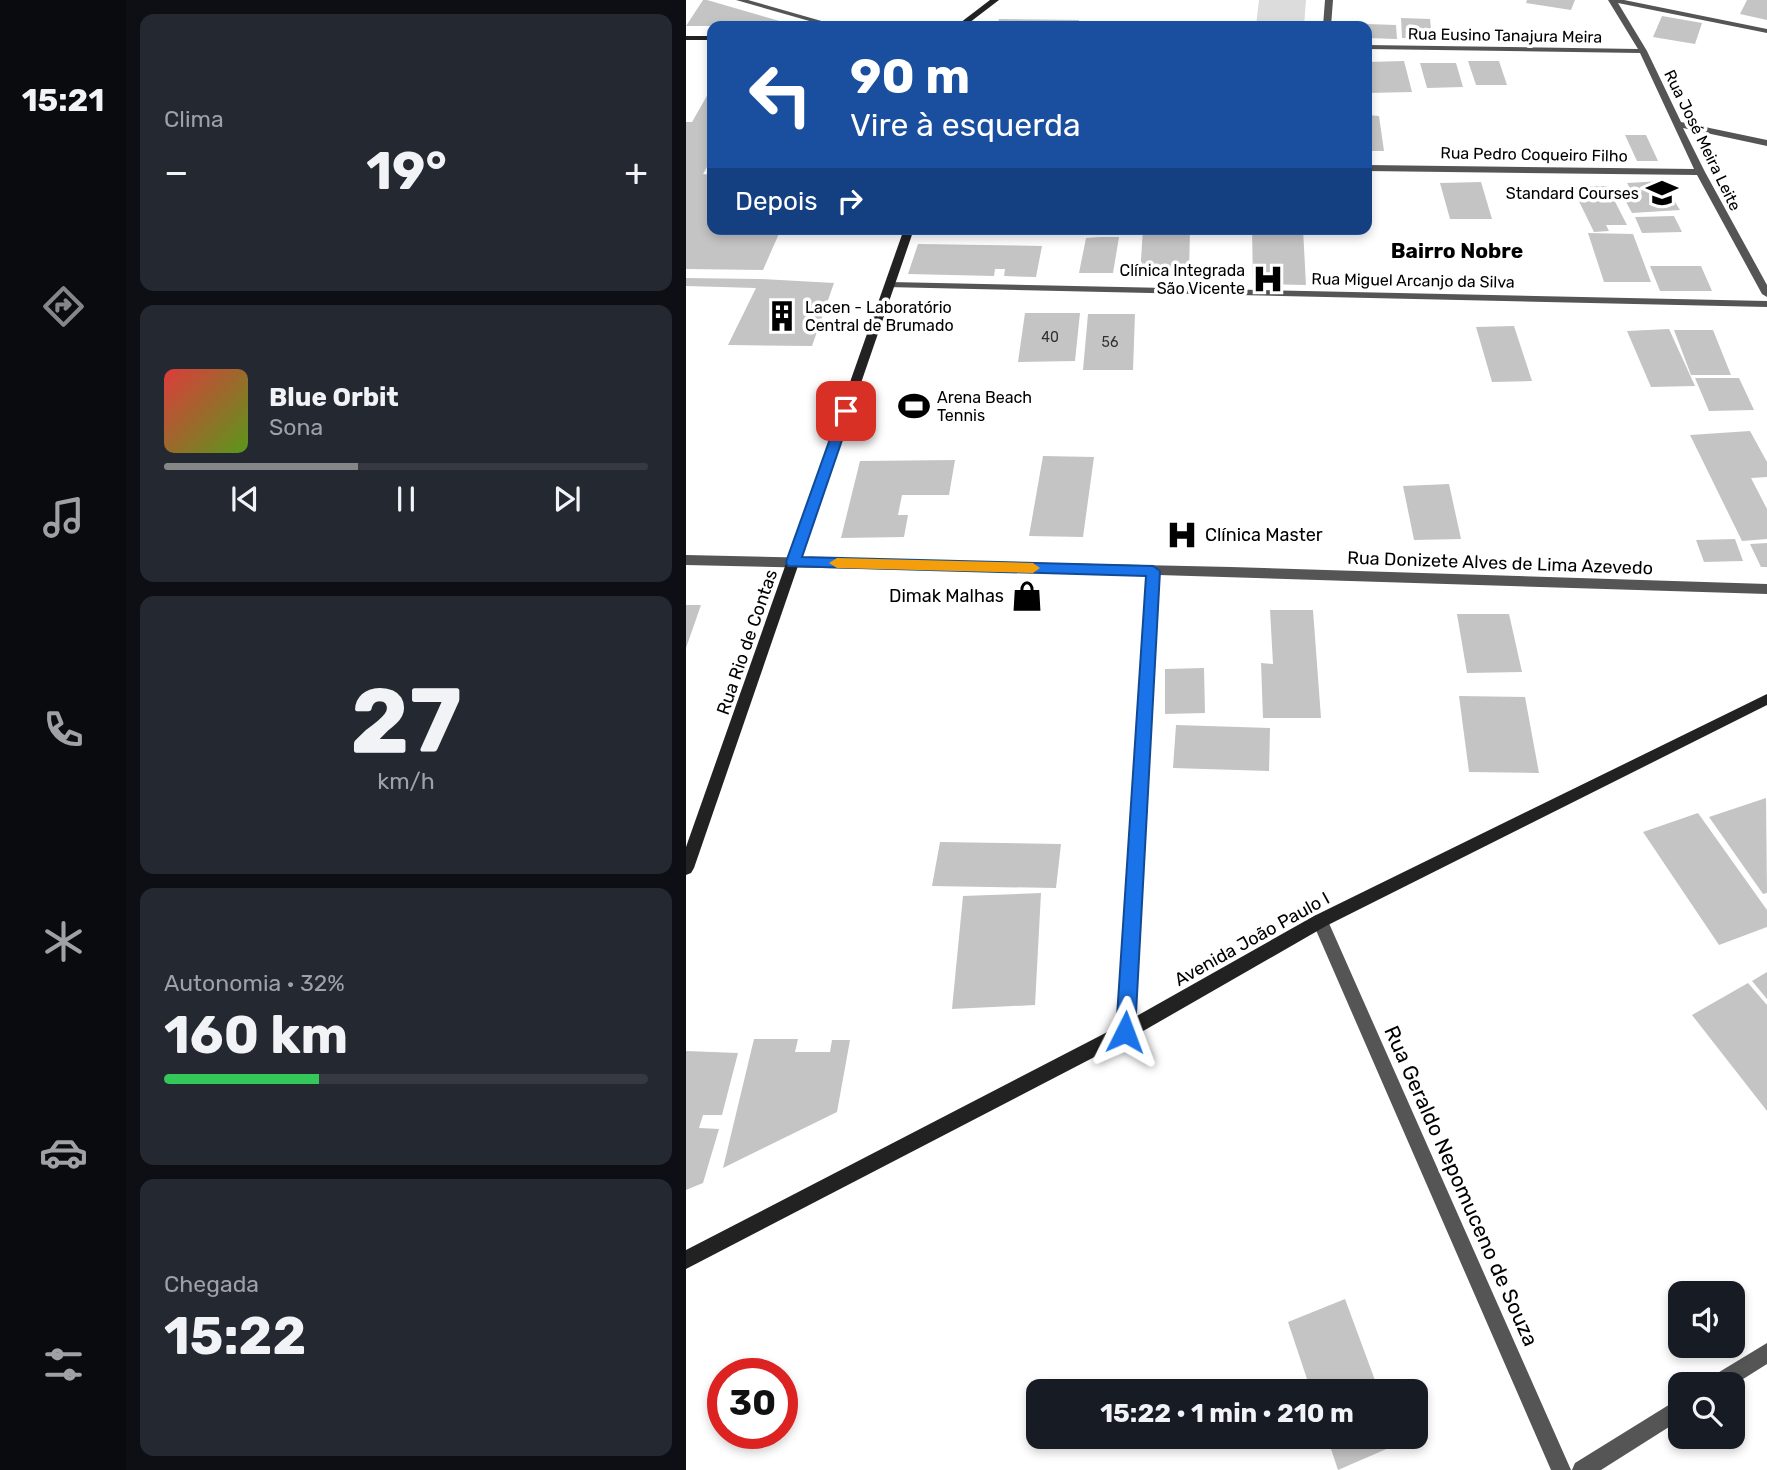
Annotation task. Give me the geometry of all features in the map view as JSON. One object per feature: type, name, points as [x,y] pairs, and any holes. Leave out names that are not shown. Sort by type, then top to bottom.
[{"type":"street","points":[[740,0],[817,21]]},
{"type":"street","points":[[967,21],[995,0]]},
{"type":"street","points":[[1327,21],[1329,0]]},
{"type":"street","points":[[1612,0],[1767,31]]},
{"type":"street","name":"Rua José Meira Leite","points":[[1612,0],[1643,51],[1700,172],[1767,294]]},
{"type":"street","points":[[979,21],[980,11]]},
{"type":"street","points":[[686,38],[707,38]]},
{"type":"street","name":"Rua Eusino Tanajura Meira","points":[[1372,47],[1643,51]]},
{"type":"street","points":[[1678,124],[1767,143]]},
{"type":"street","name":"Rua Pedro Coqueiro Filho","points":[[1372,168],[1700,172]]},
{"type":"street","name":"Rua Rio de Contas","points":[[686,868],[907,235]]},
{"type":"street","name":"Rua Miguel Arcanjo da Silva","points":[[890,285],[1767,304]]},
{"type":"street","name":"Rua Donizete Alves de Lima Azevedo","points":[[686,560],[1767,589]]},
{"type":"street","points":[[1125,1032],[1153,571]]},
{"type":"street","name":"Avenida João Paulo I","points":[[686,1261],[1125,1032],[1320,921],[1767,699]]},
{"type":"street","name":"Rua Geraldo Nepomuceno de Souza","points":[[1320,921],[1561,1470]]},
{"type":"street","points":[[1737,1372],[1767,1353]]},
{"type":"street","points":[[1582,1470],[1668,1416]]},
{"type":"shaded area","points":[[1259,0],[1306,0],[1304,21],[1257,21]]},
{"type":"building","points":[[703,0],[780,21],[707,21],[707,26],[686,26]]},
{"type":"building","points":[[1527,0],[1575,0],[1571,10],[1526,3]]},
{"type":"building","points":[[1747,0],[1767,0],[1767,20],[1740,14]]},
{"type":"building","points":[[1662,16],[1702,23],[1695,44],[1653,37]]},
{"type":"building","points":[[1401,18],[1430,19],[1432,39],[1402,38]]},
{"type":"building","points":[[999,19],[1079,20],[1079,21]]},
{"type":"building","points":[[1372,24],[1396,25],[1397,39],[1372,38]]},
{"type":"building","points":[[1404,61],[1412,92],[1372,93],[1372,62]]},
{"type":"building","points":[[1468,61],[1499,61],[1507,85],[1476,85]]},
{"type":"building","points":[[1420,63],[1456,63],[1463,87],[1427,88]]},
{"type":"building","points":[[707,96],[707,167],[703,174],[707,174],[707,235],[778,235],[763,270],[686,269],[686,122],[692,122]]},
{"type":"building","points":[[1372,115],[1379,116],[1384,151],[1372,151]]},
{"type":"building","points":[[1625,135],[1646,135],[1658,161],[1637,161]]},
{"type":"building","points":[[1662,181],[1680,210],[1632,213],[1625,200],[1637,200],[1627,183]]},
{"type":"building","points":[[1481,182],[1492,219],[1450,219],[1440,183]]},
{"type":"building","points":[[1607,186],[1627,225],[1606,225],[1609,231],[1594,232],[1572,187]]},
{"type":"building","points":[[1674,216],[1682,232],[1642,233],[1635,217]]},
{"type":"building","points":[[1588,233],[1633,234],[1651,282],[1604,282]]},
{"type":"building","points":[[1143,235],[1190,235],[1189,275],[1140,275]]},
{"type":"building","points":[[1252,235],[1303,235],[1306,285],[1253,284]]},
{"type":"building","points":[[1119,237],[1113,273],[1079,273],[1086,238]]},
{"type":"building","points":[[918,244],[1042,246],[1036,277],[1004,276],[1005,269],[995,269],[994,276],[908,274]]},
{"type":"building","points":[[1650,266],[1701,266],[1712,291],[1660,291]]},
{"type":"building","name":"Lacen - Laboratório Central de Brumado","points":[[686,278],[834,283],[812,346],[728,345],[756,288],[686,286]]},
{"type":"building","points":[[1025,313],[1080,313],[1075,361],[1018,362]]},
{"type":"building","points":[[1088,314],[1135,314],[1133,370],[1083,370]]},
{"type":"building","points":[[1514,326],[1532,381],[1492,382],[1476,327]]},
{"type":"building","points":[[1669,329],[1695,386],[1651,387],[1627,331]]},
{"type":"building","points":[[1674,330],[1713,330],[1731,375],[1691,375]]},
{"type":"building","points":[[1695,378],[1739,378],[1754,410],[1709,411]]},
{"type":"building","points":[[1750,431],[1767,462],[1767,477],[1751,478],[1767,509],[1767,539],[1742,541],[1690,435]]},
{"type":"building","points":[[1043,456],[1094,457],[1083,537],[1029,536]]},
{"type":"building","points":[[955,460],[949,495],[902,495],[898,515],[908,515],[904,537],[841,538],[860,461]]},
{"type":"building","points":[[1449,484],[1461,539],[1414,540],[1403,486]]},
{"type":"building","points":[[1735,539],[1743,561],[1704,562],[1696,540]]},
{"type":"building","points":[[1767,543],[1767,567],[1761,567],[1750,544]]},
{"type":"building","points":[[686,605],[701,605],[686,648]]},
{"type":"building","points":[[1270,610],[1313,610],[1321,718],[1263,718],[1261,663],[1273,664]]},
{"type":"building","points":[[1457,614],[1509,614],[1522,672],[1467,673]]},
{"type":"building","points":[[1204,668],[1205,713],[1165,714],[1165,669]]},
{"type":"building","points":[[1459,696],[1525,697],[1539,773],[1469,772]]},
{"type":"building","points":[[1176,725],[1270,728],[1269,771],[1173,768]]},
{"type":"building","points":[[1766,798],[1767,893],[1763,894],[1709,817]]},
{"type":"building","points":[[1698,813],[1767,910],[1767,927],[1719,945],[1643,832]]},
{"type":"building","points":[[940,842],[1061,844],[1056,888],[932,886]]},
{"type":"building","points":[[1041,893],[1035,1005],[952,1009],[963,896]]},
{"type":"building","points":[[1767,972],[1767,999],[1752,981]]},
{"type":"building","points":[[1748,983],[1767,1005],[1767,1111],[1692,1015]]},
{"type":"building","points":[[754,1039],[798,1039],[795,1052],[830,1052],[832,1040],[850,1040],[837,1112],[723,1168]]},
{"type":"building","points":[[686,1051],[738,1053],[722,1115],[703,1115],[699,1128],[719,1129],[703,1183],[686,1190]]},
{"type":"building","points":[[1345,1299],[1375,1379],[1307,1379],[1288,1322]]},
{"type":"building","points":[[1331,1449],[1386,1449],[1338,1470]]},
{"type":"slow traffic","points":[[837,563],[1033,568]]},
{"type":"place","name":"Standard Courses","points":[[1662,193]]},
{"type":"place","name":"Clínica Integrada São Vicente","points":[[1268,279]]},
{"type":"place","name":"Lacen - Laboratório Central de Brumado","points":[[782,316]]},
{"type":"place","name":"Arena Beach Tennis","points":[[914,406]]},
{"type":"place","name":"Clínica Master","points":[[1182,535]]},
{"type":"place","name":"Dimak Malhas","points":[[1027,596]]},
{"type":"district","name":"Bairro Nobre","points":[[1457,251]]},
{"type":"route","points":[[846,411],[793,562],[1153,571],[1125,1032]]}]
